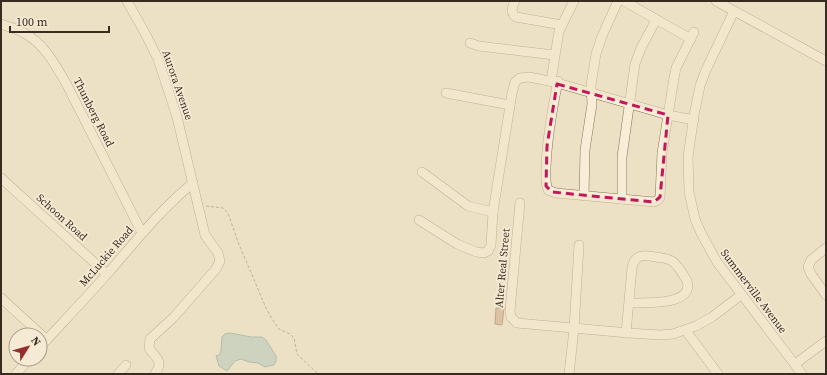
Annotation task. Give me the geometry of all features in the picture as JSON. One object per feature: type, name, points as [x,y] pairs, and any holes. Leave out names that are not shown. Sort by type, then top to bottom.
[{"type":"street","name":"Aurora Avenue","points":[[127,1],[146,33],[158,59],[177,117],[205,235],[218,253],[220,261],[216,269],[172,318],[150,339],[149,348],[160,362],[160,366],[155,374]]},
{"type":"street","points":[[515,1],[512,10],[516,17],[562,25]]},
{"type":"street","points":[[574,1],[562,25],[554,56],[555,82],[548,136],[546,186],[552,192],[650,203],[659,199],[662,153],[676,68],[693,35],[656,20],[624,1]]},
{"type":"street","points":[[584,196],[585,150],[592,104],[591,91],[598,45],[618,1]]},
{"type":"street","points":[[716,1],[826,61]]},
{"type":"street","name":"Summerville Avenue","points":[[734,11],[700,86],[688,163],[689,192],[695,219],[708,248],[741,295],[802,374]]},
{"type":"street","points":[[622,199],[622,157],[635,64],[637,56],[656,20]]},
{"type":"street","name":"Thunberg Road","points":[[1,24],[24,32],[45,50],[54,62],[142,233]]},
{"type":"street","points":[[470,43],[479,46],[554,56]]},
{"type":"street","points":[[419,220],[457,244],[476,252],[484,253],[488,251],[491,245],[493,212],[510,105],[514,85],[520,78],[555,82],[668,114],[694,117]]},
{"type":"street","points":[[446,93],[510,105]]},
{"type":"street","points":[[422,172],[468,206],[493,212]]},
{"type":"street","name":"Schoon Road","points":[[1,178],[107,274]]},
{"type":"street","name":"McLuckie Road","points":[[48,339],[142,233],[177,196],[192,183]]},
{"type":"street","name":"Alter Real Street","points":[[520,203],[510,310],[511,317],[514,322],[520,324],[574,329],[660,335],[686,330],[696,326],[712,317],[741,295]]},
{"type":"street","points":[[569,374],[574,329],[579,245]]},
{"type":"street","points":[[826,248],[811,260],[808,267],[811,274],[826,295]]},
{"type":"street","points":[[626,333],[633,262],[642,255],[672,261],[687,280],[687,291],[676,299],[656,302],[629,303]]},
{"type":"street","points":[[1,298],[33,327]]},
{"type":"street","points":[[686,330],[718,374]]},
{"type":"street","points":[[794,364],[826,341]]},
{"type":"street","points":[[118,374],[126,365]]},
{"type":"path","points":[[196,200],[208,207],[222,208],[228,213],[238,242],[266,308],[279,329],[290,334],[294,338],[297,354],[300,358],[318,374]]},
{"type":"highlighted area","points":[[557,84],[668,115],[660,197],[654,202],[552,192],[546,186],[547,146]]},
{"type":"water","points":[[230,333],[251,337],[262,337],[266,340],[276,356],[274,365],[265,367],[258,363],[241,359],[235,361],[227,371],[219,366],[216,356],[219,355],[221,351],[222,337],[225,334]]},
{"type":"building","points":[[496,308],[504,308],[502,325],[495,324]]}]
